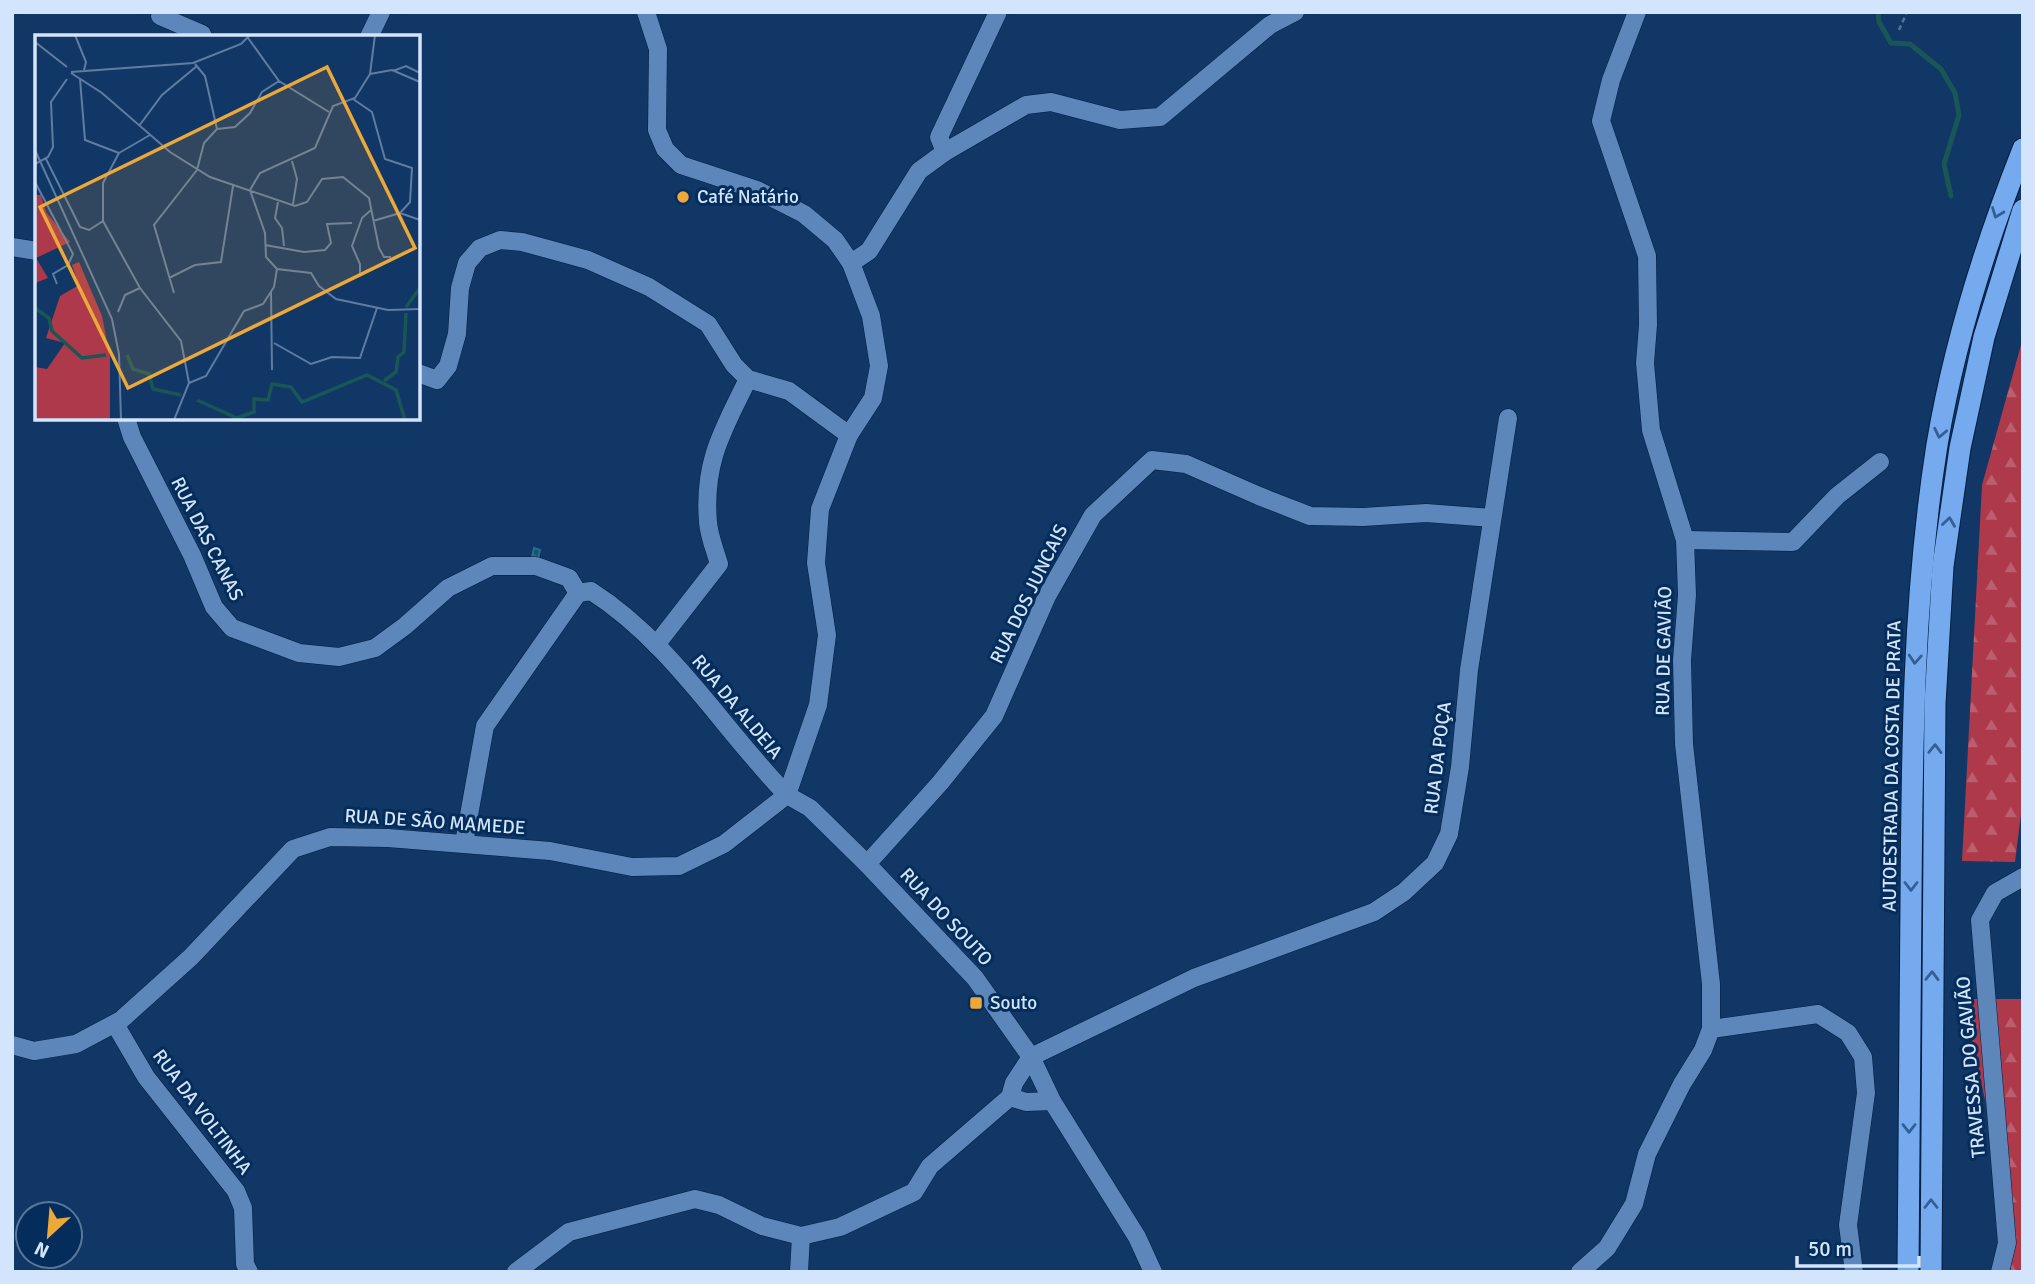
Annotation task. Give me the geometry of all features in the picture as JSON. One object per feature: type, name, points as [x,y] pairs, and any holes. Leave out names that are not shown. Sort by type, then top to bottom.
[{"type":"highway","name":"AUTOESTRADA DA COSTA DE PRATA","points":[[1908,1272],[1912,702],[1922,561],[1937,443],[1961,332],[1993,222],[2023,149]]},
{"type":"highway","points":[[1931,1272],[1935,704],[1943,566],[1960,448],[1981,349],[2023,210]]},
{"type":"street","points":[[370,35],[381,12]]},
{"type":"street","points":[[646,12],[658,49],[657,130],[665,149],[681,165],[757,190],[804,214],[835,240],[850,263],[871,316],[879,366],[873,398],[849,435],[820,509],[816,563],[827,635],[818,705],[787,795]]},
{"type":"street","points":[[945,152],[939,137],[998,12]]},
{"type":"street","points":[[850,263],[869,251],[919,171],[945,152],[1026,105],[1051,102],[1120,120],[1160,117],[1270,25],[1295,12]]},
{"type":"street","name":"RUA DE GAVIÃO","points":[[1580,1272],[1608,1248],[1634,1204],[1647,1154],[1682,1084],[1703,1050],[1711,1029],[1711,984],[1684,744],[1682,660],[1687,595],[1685,540],[1651,430],[1645,363],[1648,325],[1647,256],[1601,121],[1611,80],[1637,12]]},
{"type":"street","points":[[160,16],[199,35]]},
{"type":"street","points":[[420,374],[437,380],[448,366],[457,334],[460,288],[467,263],[481,248],[500,240],[522,242],[588,260],[649,287],[708,324],[734,365],[748,379],[789,391],[849,435]]},
{"type":"street","points":[[12,247],[35,251]]},
{"type":"street","points":[[656,645],[719,564],[708,524],[707,485],[716,445],[748,379]]},
{"type":"street","name":"RUA DA POÇA","points":[[1031,1056],[1194,978],[1374,912],[1404,892],[1435,863],[1450,834],[1460,767],[1469,670],[1508,418]]},
{"type":"street","name":"RUA DAS CANAS","points":[[128,420],[132,438],[192,555],[214,607],[232,628],[299,653],[339,657],[376,649],[448,588],[492,566],[537,566],[569,578],[578,593]]},
{"type":"street","name":"RUA DOS JUNCAIS","points":[[867,864],[940,783],[994,716],[1047,596],[1093,515],[1152,460],[1186,464],[1310,516],[1363,517],[1426,513],[1492,518]]},
{"type":"street","points":[[1685,540],[1793,542],[1837,496],[1880,462]]},
{"type":"street","name":"RUA DA ALDEIA","points":[[578,593],[591,591],[607,601],[656,645],[787,795]]},
{"type":"street","points":[[464,844],[485,726],[578,593]]},
{"type":"street","name":"RUA DE SÃO MAMEDE","points":[[12,1045],[34,1051],[76,1044],[115,1024],[191,957],[293,849],[330,837],[550,851],[632,867],[679,866],[724,844],[787,795]]},
{"type":"street","name":"RUA DO SOUTO","points":[[787,795],[810,808],[975,978],[1031,1056],[1052,1101],[1137,1237],[1153,1272]]},
{"type":"street","name":"TRAVESSA DO GAVIÃO","points":[[2000,1272],[2007,1243],[1980,920],[1995,892],[2023,877]]},
{"type":"street","points":[[1711,1029],[1818,1014],[1848,1033],[1863,1057],[1866,1093],[1848,1224],[1854,1272]]},
{"type":"street","name":"RUA DA VOLTINHA","points":[[115,1024],[146,1077],[236,1191],[243,1208],[245,1264],[249,1272]]},
{"type":"street","points":[[516,1272],[569,1232],[695,1199],[719,1205],[762,1226],[801,1236],[840,1227],[914,1192],[930,1166],[1010,1097],[1014,1083],[1031,1056]]},
{"type":"street","points":[[1010,1097],[1026,1102],[1052,1101]]},
{"type":"street","points":[[799,1272],[801,1236]]},
{"type":"path","points":[[1899,30],[1907,12]]},
{"type":"green space","points":[[2023,338],[2023,798],[2015,862],[1962,861],[1982,485]]},
{"type":"green space","points":[[1963,999],[2023,999],[2023,1272],[2010,1272],[2016,1242]]},
{"type":"building","points":[[534,548],[540,550],[538,559],[532,557]]},
{"type":"waterway","points":[[1878,12],[1879,22],[1891,43],[1910,44],[1941,69],[1955,93],[1959,115],[1944,164],[1951,196]]},
{"type":"place","name":"Café Natário","points":[[683,197]]},
{"type":"place","name":"Souto","points":[[976,1003]]}]
